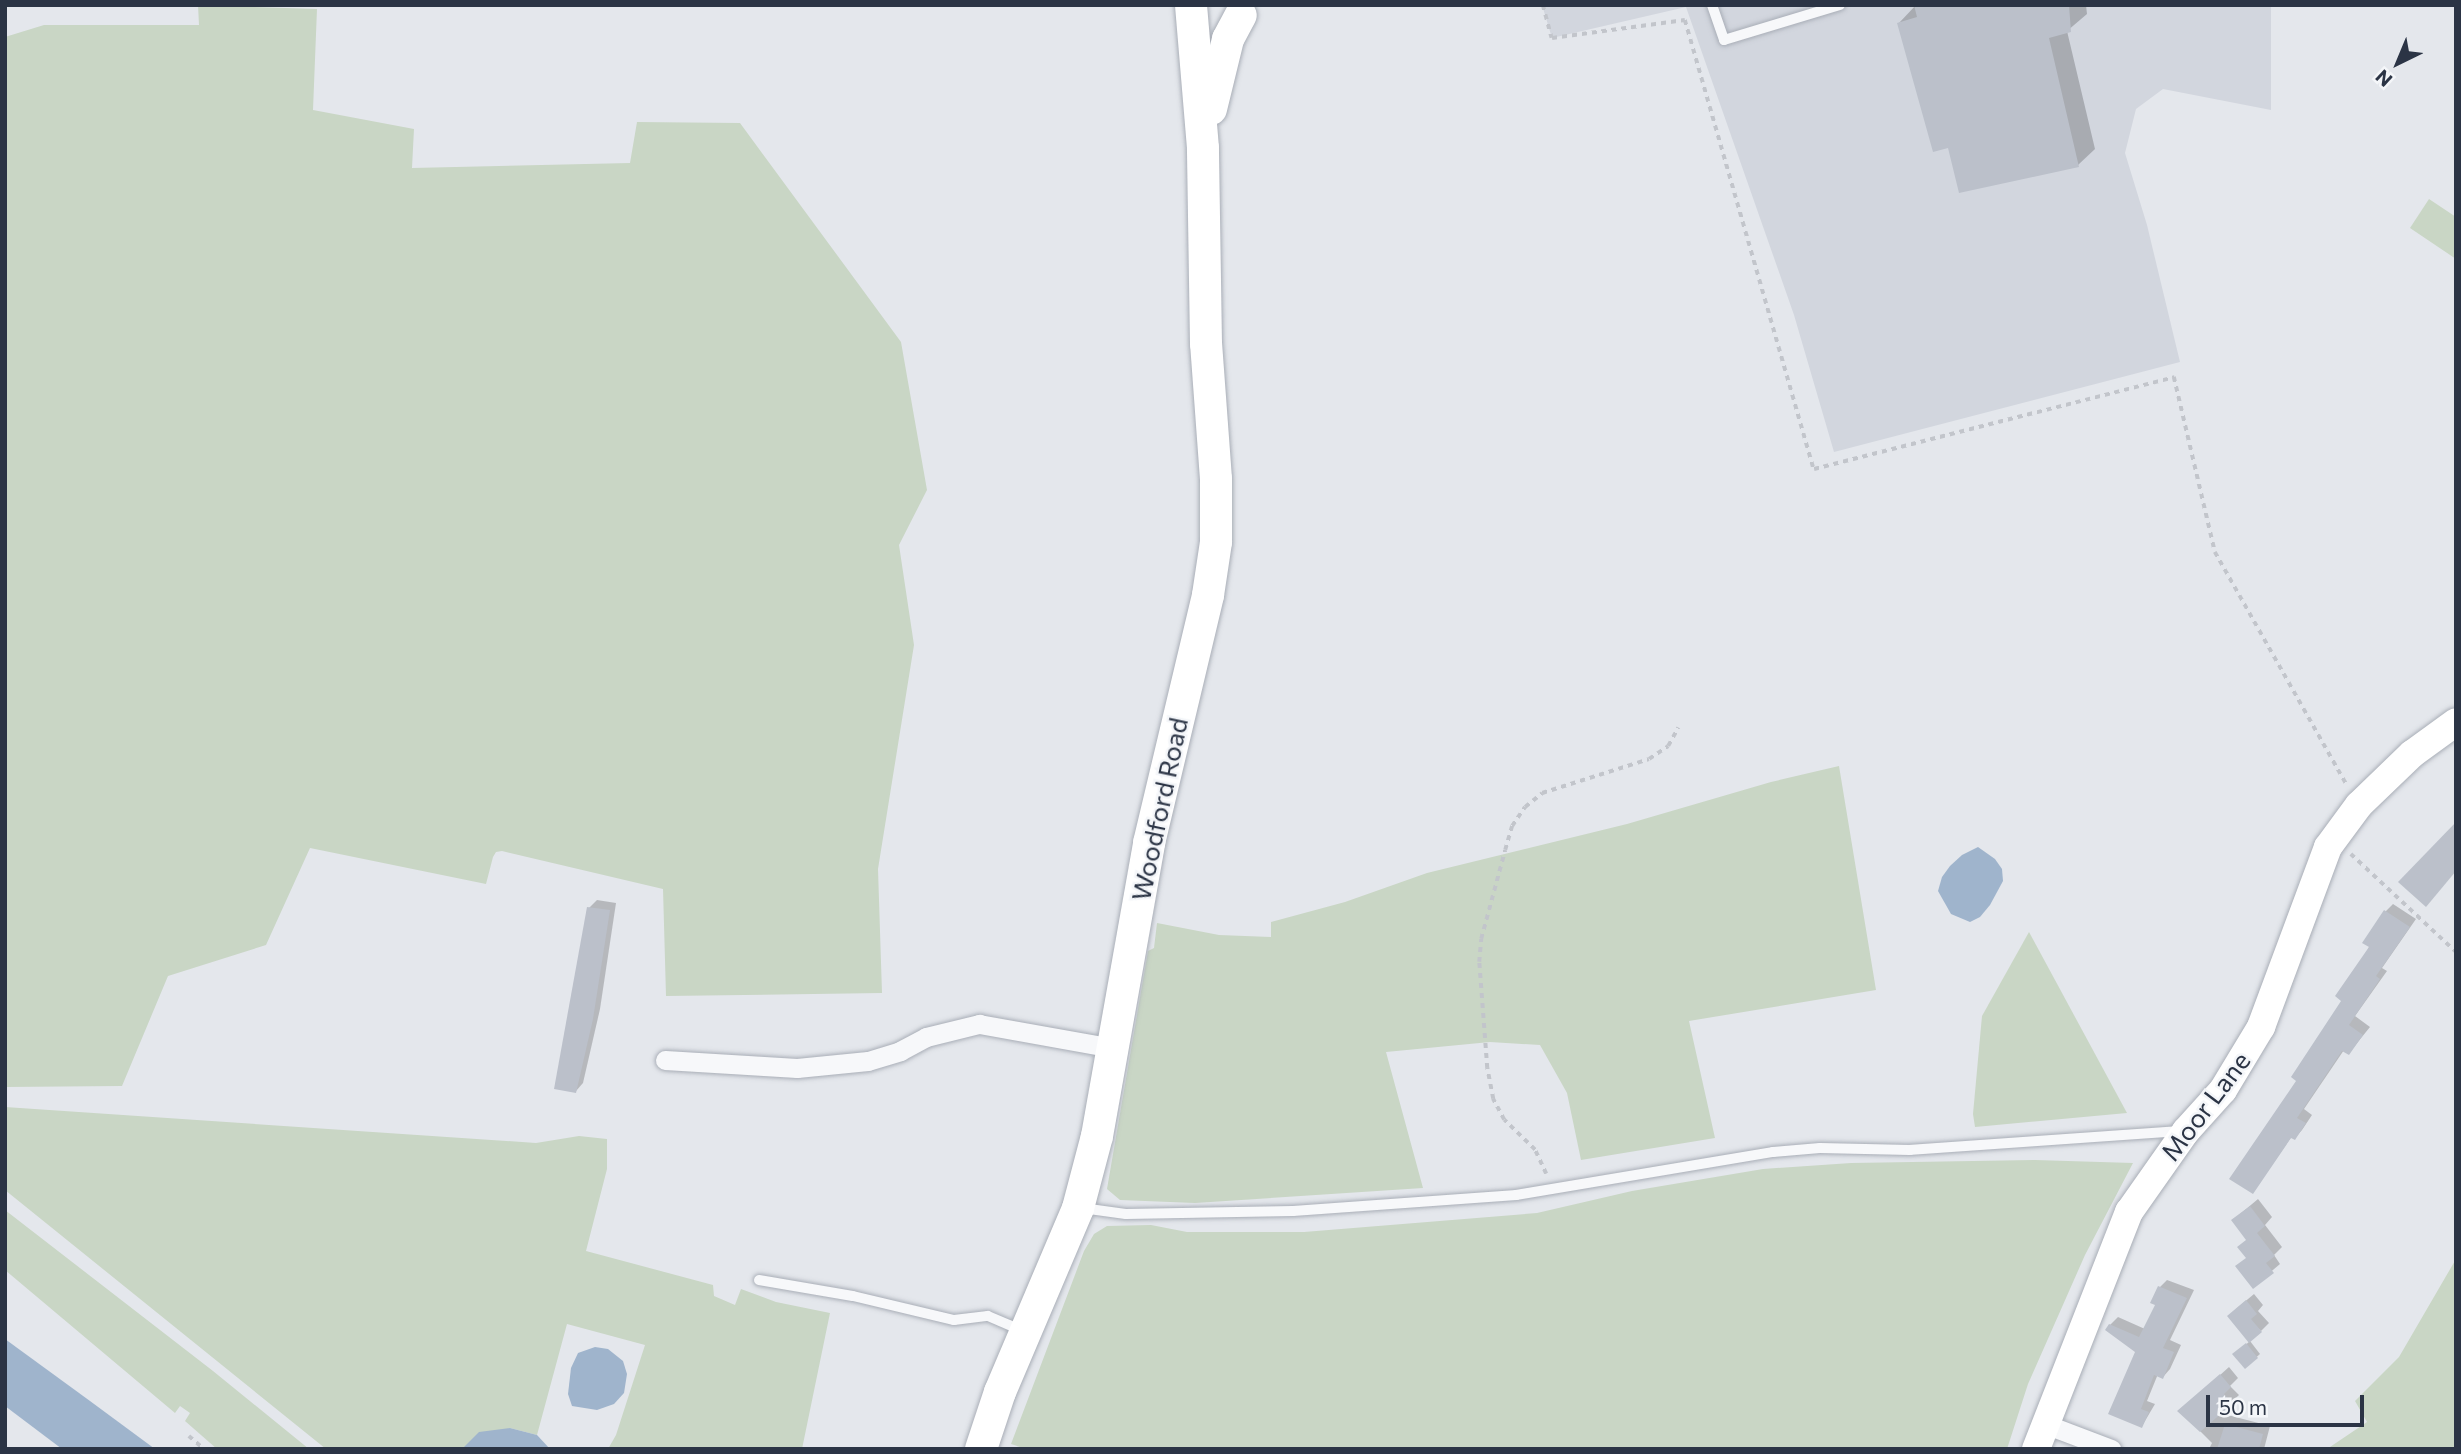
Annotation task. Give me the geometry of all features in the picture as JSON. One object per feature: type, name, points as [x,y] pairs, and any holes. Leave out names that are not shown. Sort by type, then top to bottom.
[{"type":"main road","points":[[1191,6],[1209,19],[1231,20],[1246,10]]},
{"type":"main road","name":"Woodford Road","points":[[981,1449],[1025,1331],[1078,1208],[1097,1136],[1150,843],[1208,595],[1216,542],[1216,479],[1206,344],[1203,148],[1191,6]]},
{"type":"main road","name":"Woodford Road","points":[[1203,148],[1225,52],[1246,10]]},
{"type":"street","name":"Moor Lane","points":[[2040,1436],[2129,1212],[2186,1131],[2223,1090],[2261,1027],[2333,839],[2359,805],[2412,754],[2456,722]]},
{"type":"street","points":[[664,1060],[797,1068],[868,1061],[900,1051],[926,1037],[979,1024],[1114,1048]]},
{"type":"street","points":[[2040,1436],[2111,1449]]},
{"type":"lane","points":[[1712,5],[1724,40],[1840,5]]},
{"type":"lane","points":[[1078,1208],[1126,1214],[1293,1212],[1516,1195],[1773,1152],[1820,1148],[1910,1150],[2186,1131]]},
{"type":"lane","points":[[759,1280],[853,1296],[954,1320],[988,1316],[1025,1331]]},
{"type":"path","points":[[1543,5],[1552,38],[1685,20],[1814,469],[2174,377],[2215,552],[2359,805]]},
{"type":"path","points":[[1548,1190],[1544,1167],[1535,1150],[1504,1120],[1498,1110],[1487,1068],[1479,962],[1481,939],[1505,850],[1512,826],[1525,807],[1542,793],[1648,760],[1668,746],[1678,728]]},
{"type":"path","points":[[2333,839],[2456,953]]},
{"type":"path","points":[[189,1436],[204,1449]]},
{"type":"shaded area","points":[[1542,5],[2271,5],[2271,110],[2163,89],[2136,109],[2125,153],[2147,225],[2180,362],[1834,452],[1794,315],[1686,7],[1552,38]]},
{"type":"green space","points":[[198,5],[317,9],[313,110],[414,129],[412,168],[630,163],[637,122],[740,123],[901,342],[927,490],[899,545],[914,645],[878,869],[882,993],[666,996],[663,889],[502,851],[496,852],[493,857],[486,884],[310,848],[266,945],[168,976],[122,1086],[5,1087],[5,37],[44,25],[199,25]]},
{"type":"green space","points":[[2429,199],[2456,217],[2456,259],[2410,228]]},
{"type":"green space","points":[[1839,766],[1876,990],[1689,1021],[1715,1138],[1581,1160],[1567,1093],[1540,1045],[1490,1042],[1386,1052],[1423,1188],[1195,1203],[1120,1200],[1107,1189],[1148,951],[1154,948],[1157,923],[1219,935],[1271,937],[1271,922],[1345,902],[1427,873],[1627,824],[1771,782]]},
{"type":"green space","points":[[2029,932],[2127,1113],[1975,1127],[1973,1114],[1982,1016]]},
{"type":"green space","points":[[5,1107],[536,1143],[579,1136],[607,1139],[607,1169],[586,1251],[713,1285],[714,1296],[735,1305],[741,1289],[776,1302],[830,1313],[802,1449],[608,1449],[616,1435],[645,1345],[567,1324],[537,1435],[510,1428],[462,1449],[326,1449],[5,1190]]},
{"type":"green space","points":[[2035,1160],[2133,1163],[2085,1255],[2028,1384],[2007,1449],[1026,1449],[1011,1444],[1084,1251],[1094,1234],[1107,1226],[1151,1225],[1187,1232],[1304,1232],[1537,1213],[1632,1191],[1763,1169],[1851,1163]]},
{"type":"green space","points":[[5,1210],[309,1449],[217,1449],[185,1421],[190,1413],[180,1406],[175,1413],[5,1270]]},
{"type":"green space","points":[[2456,1259],[2456,1449],[2327,1449],[2367,1422],[2355,1401],[2399,1357]]},
{"type":"water","points":[[1978,847],[1995,859],[2002,869],[2003,881],[1990,905],[1980,917],[1970,922],[1951,914],[1938,891],[1942,877],[1950,866],[1962,855]]},
{"type":"water","points":[[5,1339],[155,1449],[62,1449],[5,1406]]},
{"type":"water","points":[[595,1347],[608,1349],[623,1361],[627,1374],[624,1393],[614,1404],[597,1410],[572,1406],[568,1394],[571,1368],[578,1353]]},
{"type":"water","points":[[510,1428],[537,1435],[550,1449],[462,1449],[479,1432]]},
{"type":"building","points":[[1914,5],[2069,5],[2071,32],[2049,38],[2079,167],[1959,193],[1948,148],[1933,152],[1897,23],[1917,17]]},
{"type":"building","points":[[2456,822],[2456,871],[2426,907],[2398,882]]},
{"type":"building","points":[[587,907],[610,910],[593,1019],[576,1093],[554,1089]]},
{"type":"building","points":[[2384,910],[2410,927],[2376,976],[2380,979],[2349,1025],[2363,1035],[2349,1055],[2342,1051],[2297,1118],[2306,1123],[2295,1140],[2291,1138],[2253,1194],[2229,1179],[2296,1081],[2291,1077],[2341,1001],[2335,996],[2369,947],[2362,943]]},
{"type":"building","points":[[2250,1206],[2265,1226],[2257,1233],[2275,1256],[2266,1263],[2274,1273],[2253,1289],[2235,1266],[2246,1258],[2237,1247],[2246,1240],[2231,1220]]},
{"type":"building","points":[[2158,1286],[2187,1298],[2163,1348],[2174,1352],[2163,1379],[2154,1375],[2141,1409],[2149,1412],[2142,1428],[2108,1414],[2135,1352],[2105,1330],[2109,1324],[2139,1337],[2155,1305],[2150,1303]]},
{"type":"building","points":[[2246,1300],[2257,1314],[2251,1319],[2262,1332],[2249,1343],[2227,1316]]},
{"type":"building","points":[[2246,1343],[2258,1358],[2245,1369],[2232,1354]]},
{"type":"building","points":[[2220,1374],[2231,1387],[2224,1394],[2232,1404],[2200,1432],[2177,1411]]},
{"type":"building","points":[[2225,1424],[2263,1434],[2259,1449],[2217,1449]]}]
